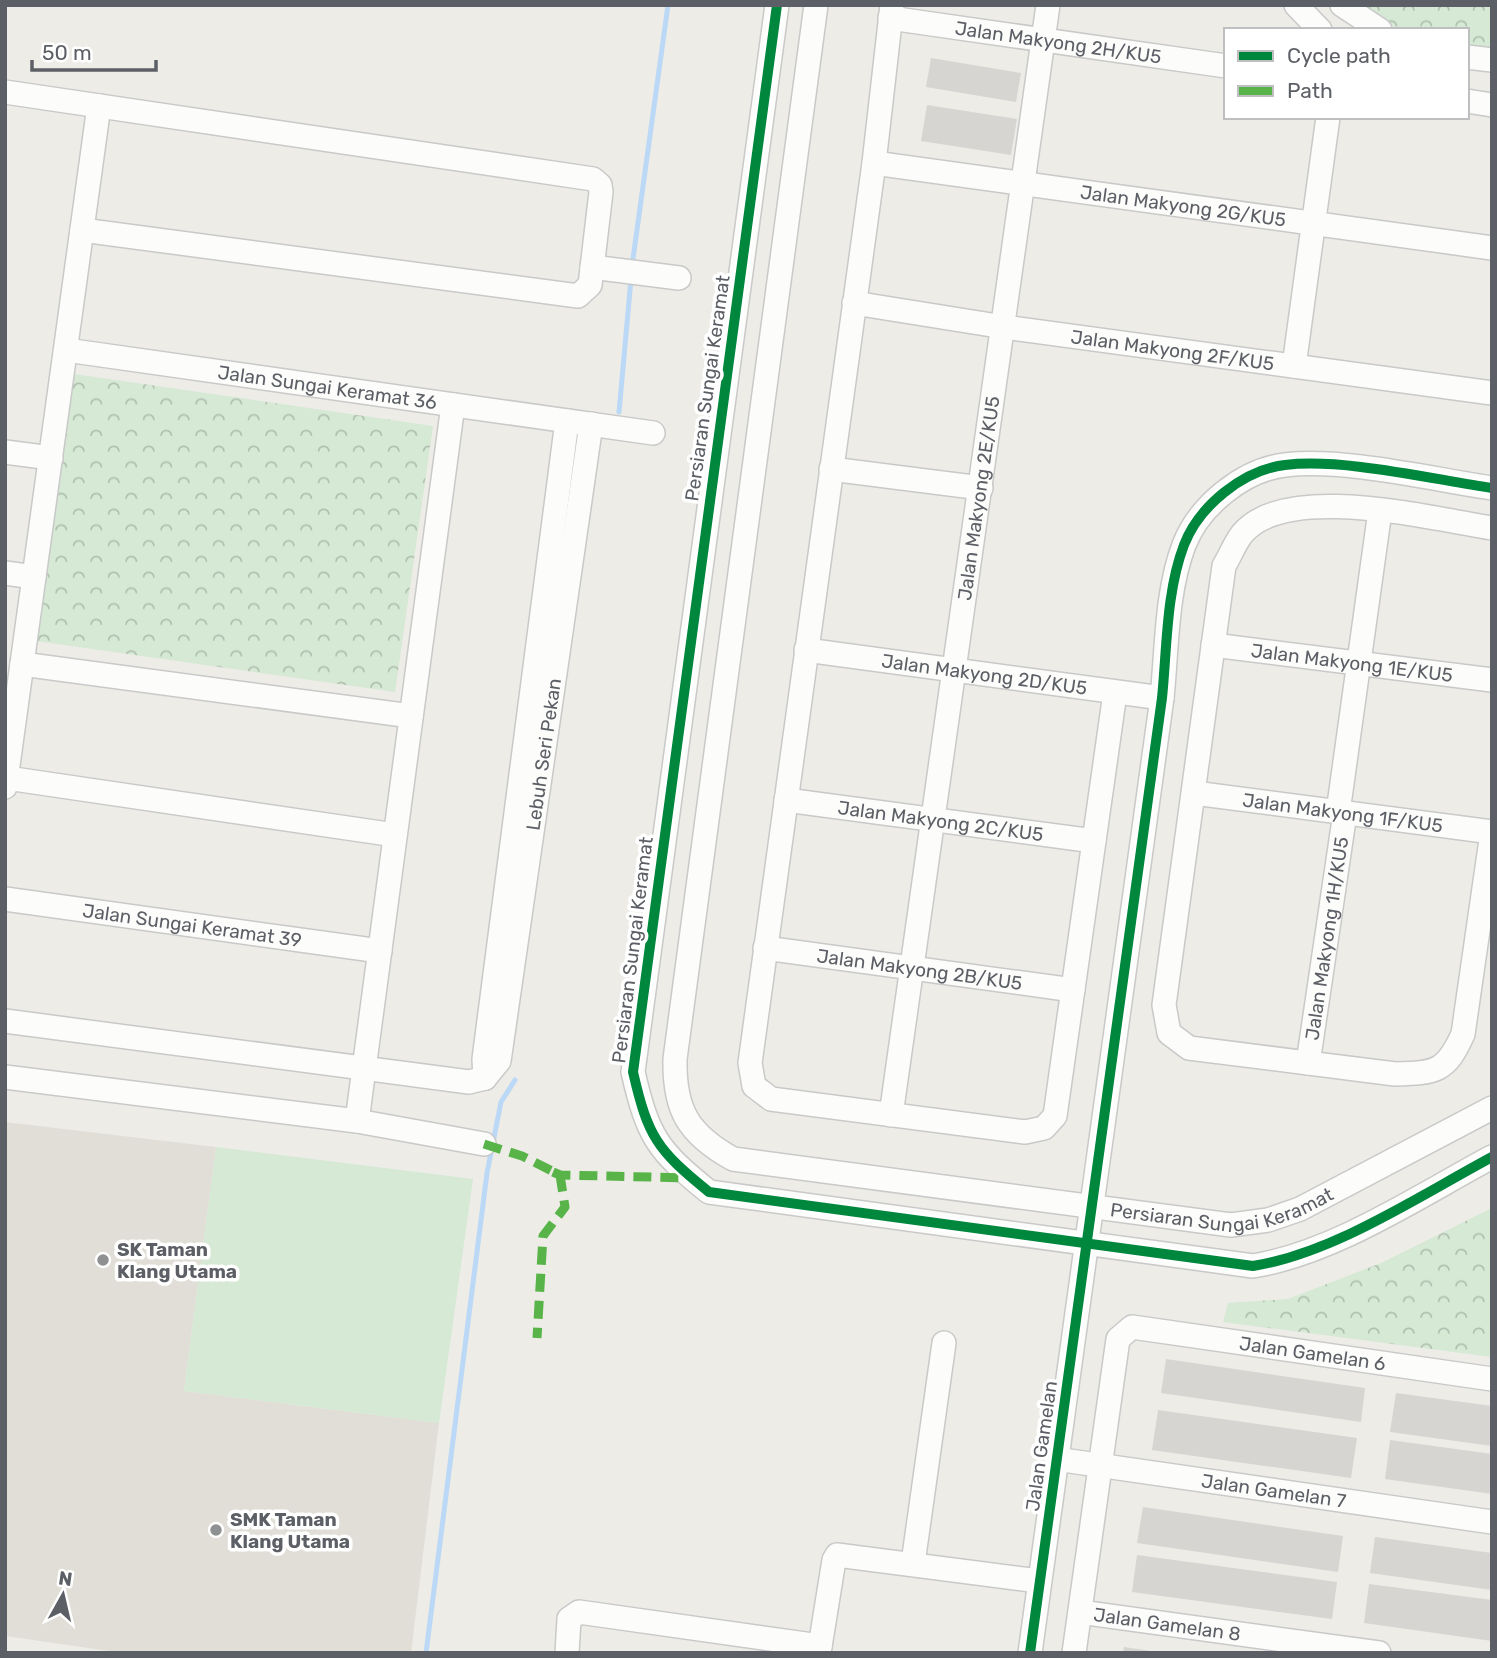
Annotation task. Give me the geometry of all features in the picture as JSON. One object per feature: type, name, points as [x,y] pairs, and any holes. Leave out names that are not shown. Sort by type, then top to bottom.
[{"type":"street","name":"Persiaran Sungai Keramat","points":[[777,5],[632,1072],[644,1121],[670,1160],[709,1192],[1253,1266],[1283,1262],[1326,1245],[1492,1157]]},
{"type":"street","name":"Persiaran Sungai Keramat","points":[[816,5],[675,1059],[674,1088],[684,1117],[708,1145],[733,1159],[1231,1225],[1268,1220],[1300,1209],[1492,1108]]},
{"type":"street","name":"Jalan Makyong 2E/KU5","points":[[891,1115],[1048,5]]},
{"type":"street","points":[[1296,5],[1318,28]]},
{"type":"street","name":"Jalan Makyong 2H/KU5","points":[[891,12],[1042,41],[1224,66]]},
{"type":"street","points":[[891,12],[874,163],[750,1063],[754,1086],[771,1099],[1024,1132],[1044,1128],[1055,1116],[1115,693]]},
{"type":"street","points":[[1469,57],[1492,60]]},
{"type":"street","points":[[5,92],[593,179],[600,185],[601,192],[590,285],[578,296],[82,230]]},
{"type":"street","points":[[1469,101],[1492,105]]},
{"type":"street","points":[[99,106],[6,782],[395,835]]},
{"type":"street","points":[[1294,366],[1328,119]]},
{"type":"street","name":"Jalan Makyong 2G/KU5","points":[[874,163],[1024,186],[1492,248]]},
{"type":"street","points":[[592,267],[679,278]]},
{"type":"street","name":"Jalan Makyong 2F/KU5","points":[[854,303],[1004,327],[1492,393]]},
{"type":"street","name":"Jalan Sungai Keramat 36","points":[[66,350],[653,433]]},
{"type":"street","points":[[357,1121],[453,405]]},
{"type":"street","points":[[5,1021],[364,1070],[469,1082],[485,1078],[484,1059],[505,886],[567,421]]},
{"type":"street","name":"Lebuh Seri Pekan","points":[[485,1078],[499,1061],[591,424]]},
{"type":"street","points":[[5,452],[51,458]]},
{"type":"street","name":"Jalan Gamelan","points":[[1030,1653],[1093,1208],[1162,698],[1174,589],[1184,544],[1207,508],[1242,480],[1282,465],[1325,464],[1492,488]]},
{"type":"street","points":[[831,469],[981,488]]},
{"type":"street","points":[[1492,528],[1331,504],[1279,511],[1243,532],[1224,566],[1164,1005],[1169,1033],[1189,1048],[1395,1074],[1425,1073],[1451,1060],[1463,1034],[1492,833]]},
{"type":"street","name":"Jalan Makyong 1H/KU5","points":[[1308,1063],[1380,511]]},
{"type":"street","points":[[5,573],[34,577]]},
{"type":"street","name":"Jalan Makyong 1E/KU5","points":[[1213,645],[1492,680]]},
{"type":"street","name":"Jalan Makyong 2D/KU5","points":[[806,650],[1162,698]]},
{"type":"street","points":[[22,664],[411,716]]},
{"type":"street","name":"Jalan Makyong 1F/KU5","points":[[1194,793],[1492,833]]},
{"type":"street","name":"Jalan Makyong 2C/KU5","points":[[786,800],[1094,841]]},
{"type":"street","name":"Jalan Sungai Keramat 39","points":[[5,899],[380,951]]},
{"type":"street","name":"Jalan Makyong 2B/KU5","points":[[765,948],[1073,990]]},
{"type":"street","points":[[5,1077],[357,1121],[484,1144]]},
{"type":"street","name":"Jalan Gamelan 6","points":[[1100,1466],[1118,1339],[1132,1327],[1492,1378]]},
{"type":"street","points":[[913,1563],[944,1343]]},
{"type":"street","name":"Jalan Gamelan 7","points":[[1056,1460],[1492,1522]]},
{"type":"street","points":[[1074,1653],[1100,1466]]},
{"type":"street","points":[[567,1653],[569,1619],[579,1612],[820,1649],[837,1555],[1039,1581]]},
{"type":"street","name":"Jalan Gamelan 8","points":[[1080,1612],[1379,1653]]},
{"type":"shaded area","name":"SMK Taman Klang Utama","points":[[5,1122],[216,1147],[184,1391],[439,1423],[411,1653],[123,1653],[5,1636]]},
{"type":"green space","points":[[1358,5],[1492,5],[1492,48],[1469,47],[1469,28],[1397,28]]},
{"type":"green space","points":[[74,374],[433,426],[395,692],[36,641]]},
{"type":"green space","points":[[216,1147],[473,1179],[439,1423],[184,1391]]},
{"type":"green space","points":[[1492,1208],[1492,1357],[1223,1322],[1228,1303],[1288,1299],[1381,1263]]},
{"type":"building","points":[[931,58],[1021,73],[1016,102],[926,87]]},
{"type":"building","points":[[927,105],[1017,119],[1011,155],[921,141]]},
{"type":"building","points":[[1166,1359],[1365,1388],[1361,1422],[1161,1393]]},
{"type":"building","points":[[1396,1393],[1492,1406],[1492,1446],[1390,1432]]},
{"type":"building","points":[[1158,1410],[1357,1438],[1351,1478],[1152,1450]]},
{"type":"building","points":[[1390,1440],[1492,1454],[1492,1494],[1385,1479]]},
{"type":"building","points":[[1143,1507],[1343,1536],[1338,1572],[1137,1543]]},
{"type":"building","points":[[1375,1537],[1492,1553],[1492,1590],[1370,1573]]},
{"type":"building","points":[[1137,1555],[1337,1582],[1332,1619],[1132,1592]]},
{"type":"building","points":[[1369,1584],[1492,1600],[1492,1641],[1364,1623]]},
{"type":"building","points":[[1124,1647],[1151,1651],[1151,1653],[1123,1653]]},
{"type":"waterway","points":[[632,266],[668,5]]},
{"type":"waterway","points":[[619,412],[631,279]]},
{"type":"waterway","points":[[426,1653],[487,1173],[501,1102],[515,1080]]},
{"type":"marked path","points":[[484,1144],[522,1156],[560,1175],[565,1207],[543,1236],[537,1338]]},
{"type":"marked path","points":[[553,1172],[560,1175],[692,1178]]},
{"type":"cycle path","points":[[777,5],[633,1072],[644,1112],[657,1141],[677,1165],[709,1192],[1253,1266],[1284,1259],[1345,1236],[1492,1157]]},
{"type":"cycle path","points":[[1030,1653],[1162,698],[1170,601],[1184,545],[1200,517],[1224,492],[1254,474],[1285,465],[1333,464],[1492,488]]},
{"type":"place","name":"SK Taman Klang Utama","points":[[103,1260]]},
{"type":"place","name":"SMK Taman Klang Utama","points":[[216,1530]]}]
